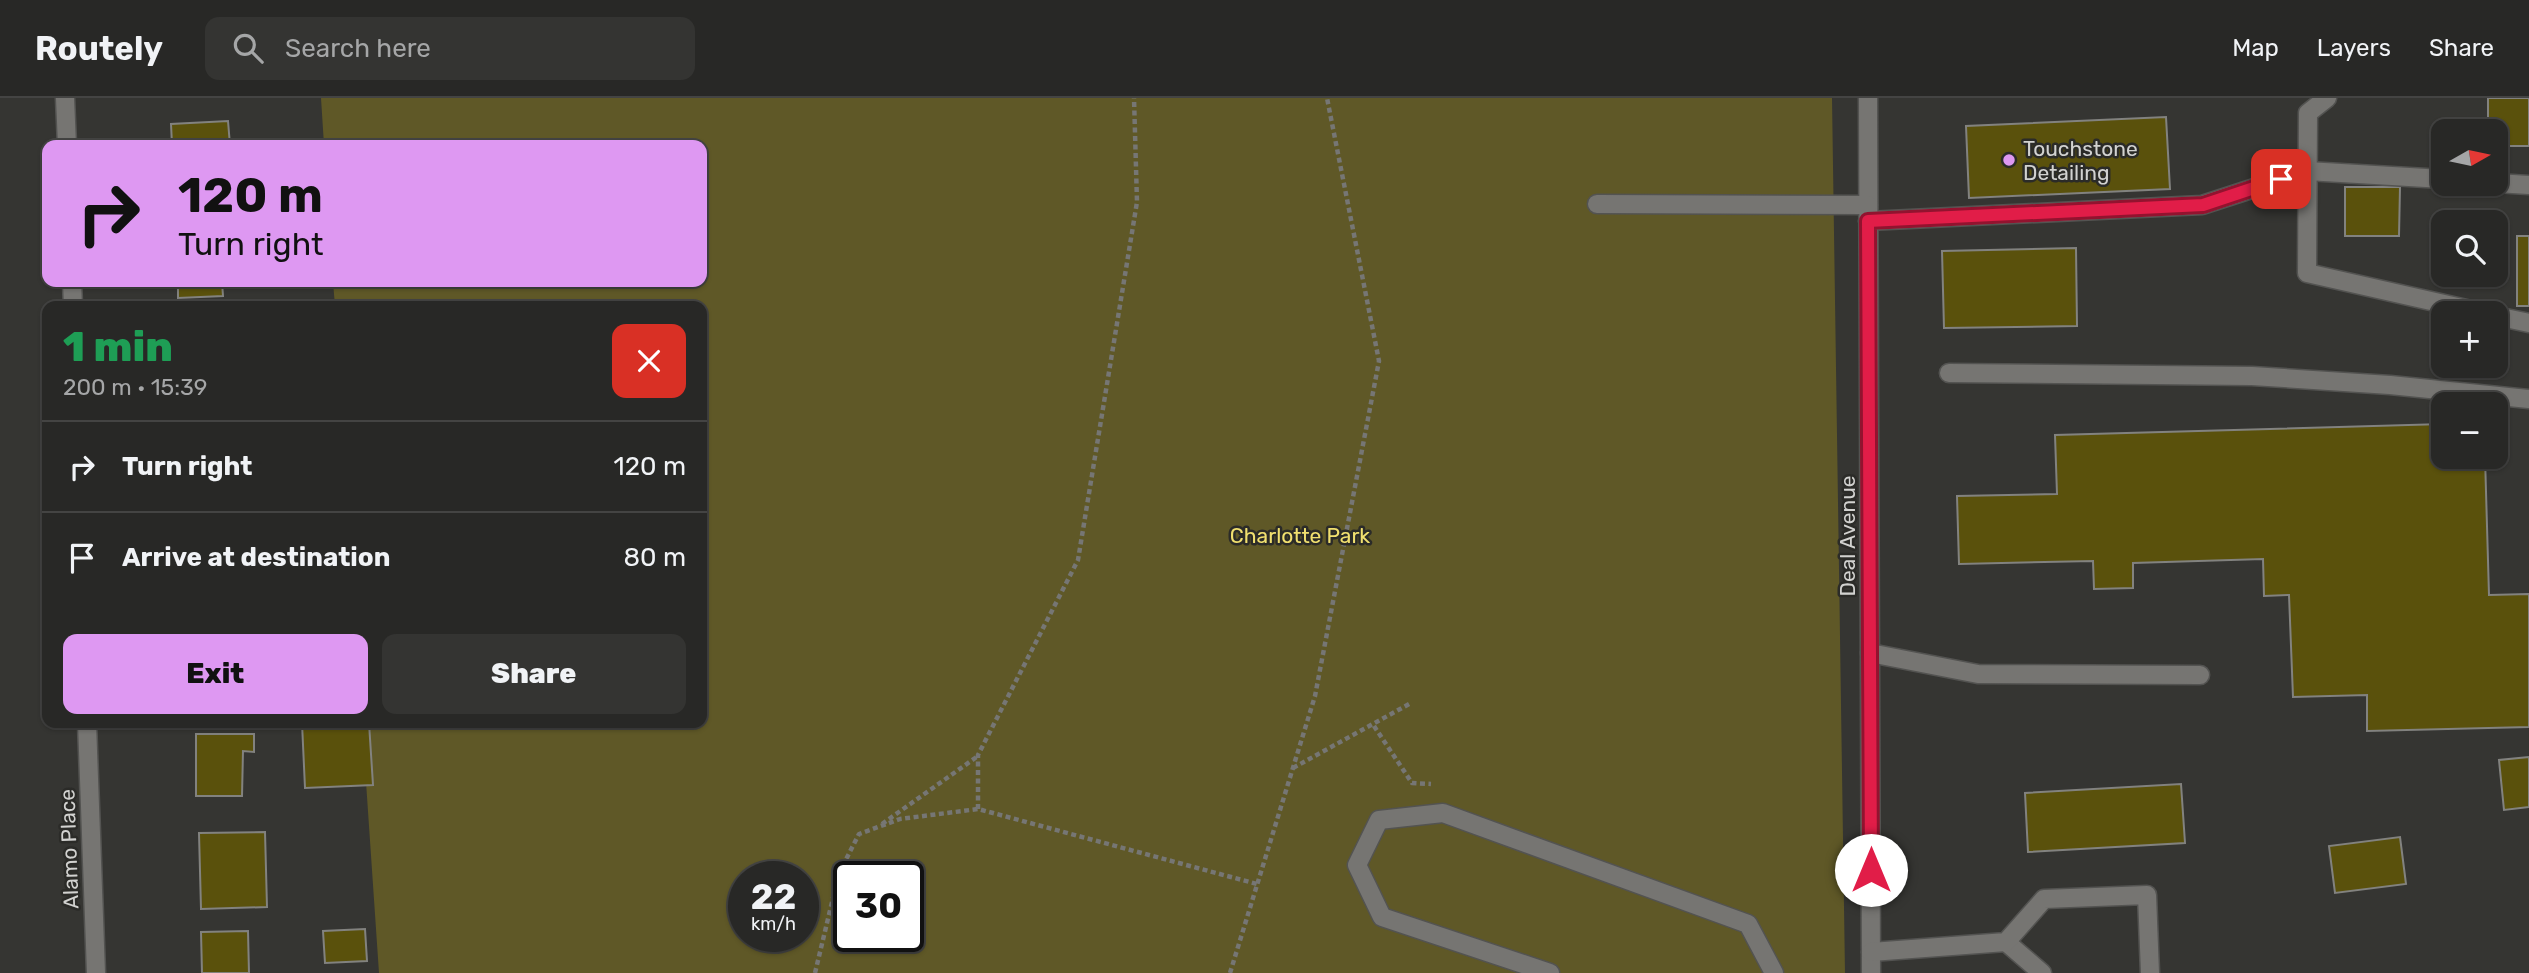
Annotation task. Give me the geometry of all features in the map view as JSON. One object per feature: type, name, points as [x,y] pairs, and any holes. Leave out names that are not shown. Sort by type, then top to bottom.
[{"type":"street","points":[[65,98],[67,140]]},
{"type":"street","name":"Deal Avenue","points":[[1868,98],[1871,973]]},
{"type":"street","points":[[2327,98],[2308,113],[2307,273],[2431,301]]},
{"type":"street","points":[[1597,204],[1868,213],[2203,205],[2307,171],[2431,178]]},
{"type":"street","points":[[2508,184],[2529,185]]},
{"type":"street","points":[[2508,319],[2529,323]]},
{"type":"street","points":[[1949,373],[2252,376],[2390,384],[2529,399]]},
{"type":"street","points":[[1870,653],[1978,674],[2200,675]]},
{"type":"street","name":"Alamo Place","points":[[87,728],[96,973]]},
{"type":"street","points":[[1550,973],[1382,917],[1357,865],[1379,820],[1443,813],[1748,923],[1774,973]]},
{"type":"street","points":[[1871,952],[2006,942],[2044,899],[2147,895],[2150,973]]},
{"type":"street","points":[[2006,942],[2042,973]]},
{"type":"path","points":[[978,809],[978,755],[1077,560],[1138,202],[1135,98]]},
{"type":"path","points":[[1230,973],[1315,696],[1379,361],[1326,98]]},
{"type":"path","points":[[1293,768],[1374,726],[1411,703]]},
{"type":"path","points":[[1374,726],[1412,783],[1443,785]]},
{"type":"path","points":[[876,828],[978,755]]},
{"type":"path","points":[[815,973],[839,873],[859,834],[900,820],[978,809],[1257,884]]},
{"type":"green space","name":"Charlotte Park","points":[[321,98],[1832,98],[1845,973],[379,973],[362,728],[707,728],[707,301],[335,301],[333,287],[707,287],[707,140],[324,140]]},
{"type":"building","points":[[2488,98],[2529,98],[2529,146],[2508,146],[2508,119],[2488,119]]},
{"type":"building","points":[[2166,117],[2170,189],[1969,198],[1966,126]]},
{"type":"building","points":[[228,121],[230,140],[172,140],[171,124]]},
{"type":"building","points":[[2345,187],[2400,187],[2399,236],[2345,236]]},
{"type":"building","points":[[2517,236],[2529,236],[2529,306],[2517,306]]},
{"type":"building","points":[[2076,248],[2077,326],[1944,328],[1942,251]]},
{"type":"building","points":[[178,287],[222,287],[223,296],[178,298]]},
{"type":"building","points":[[2431,424],[2431,469],[2485,469],[2489,595],[2529,594],[2529,727],[2367,731],[2367,695],[2293,697],[2289,595],[2264,596],[2263,559],[2133,563],[2133,588],[2094,589],[2093,561],[1959,564],[1957,496],[2057,494],[2055,435]]},
{"type":"building","points":[[302,728],[369,728],[373,785],[305,788]]},
{"type":"building","points":[[196,734],[254,734],[254,752],[243,751],[242,796],[196,796]]},
{"type":"building","points":[[2529,757],[2529,807],[2504,810],[2499,760]]},
{"type":"building","points":[[2181,784],[2185,843],[2028,852],[2025,793]]},
{"type":"building","points":[[265,832],[267,907],[201,909],[199,833]]},
{"type":"building","points":[[2400,837],[2406,884],[2335,893],[2329,846]]},
{"type":"building","points":[[365,929],[367,961],[325,963],[323,931]]},
{"type":"building","points":[[248,931],[249,973],[202,973],[201,932]]},
{"type":"place","name":"Touchstone Detailing","points":[[2009,160]]},
{"type":"route","points":[[1871,870],[1868,221],[2203,205],[2281,179]]}]
